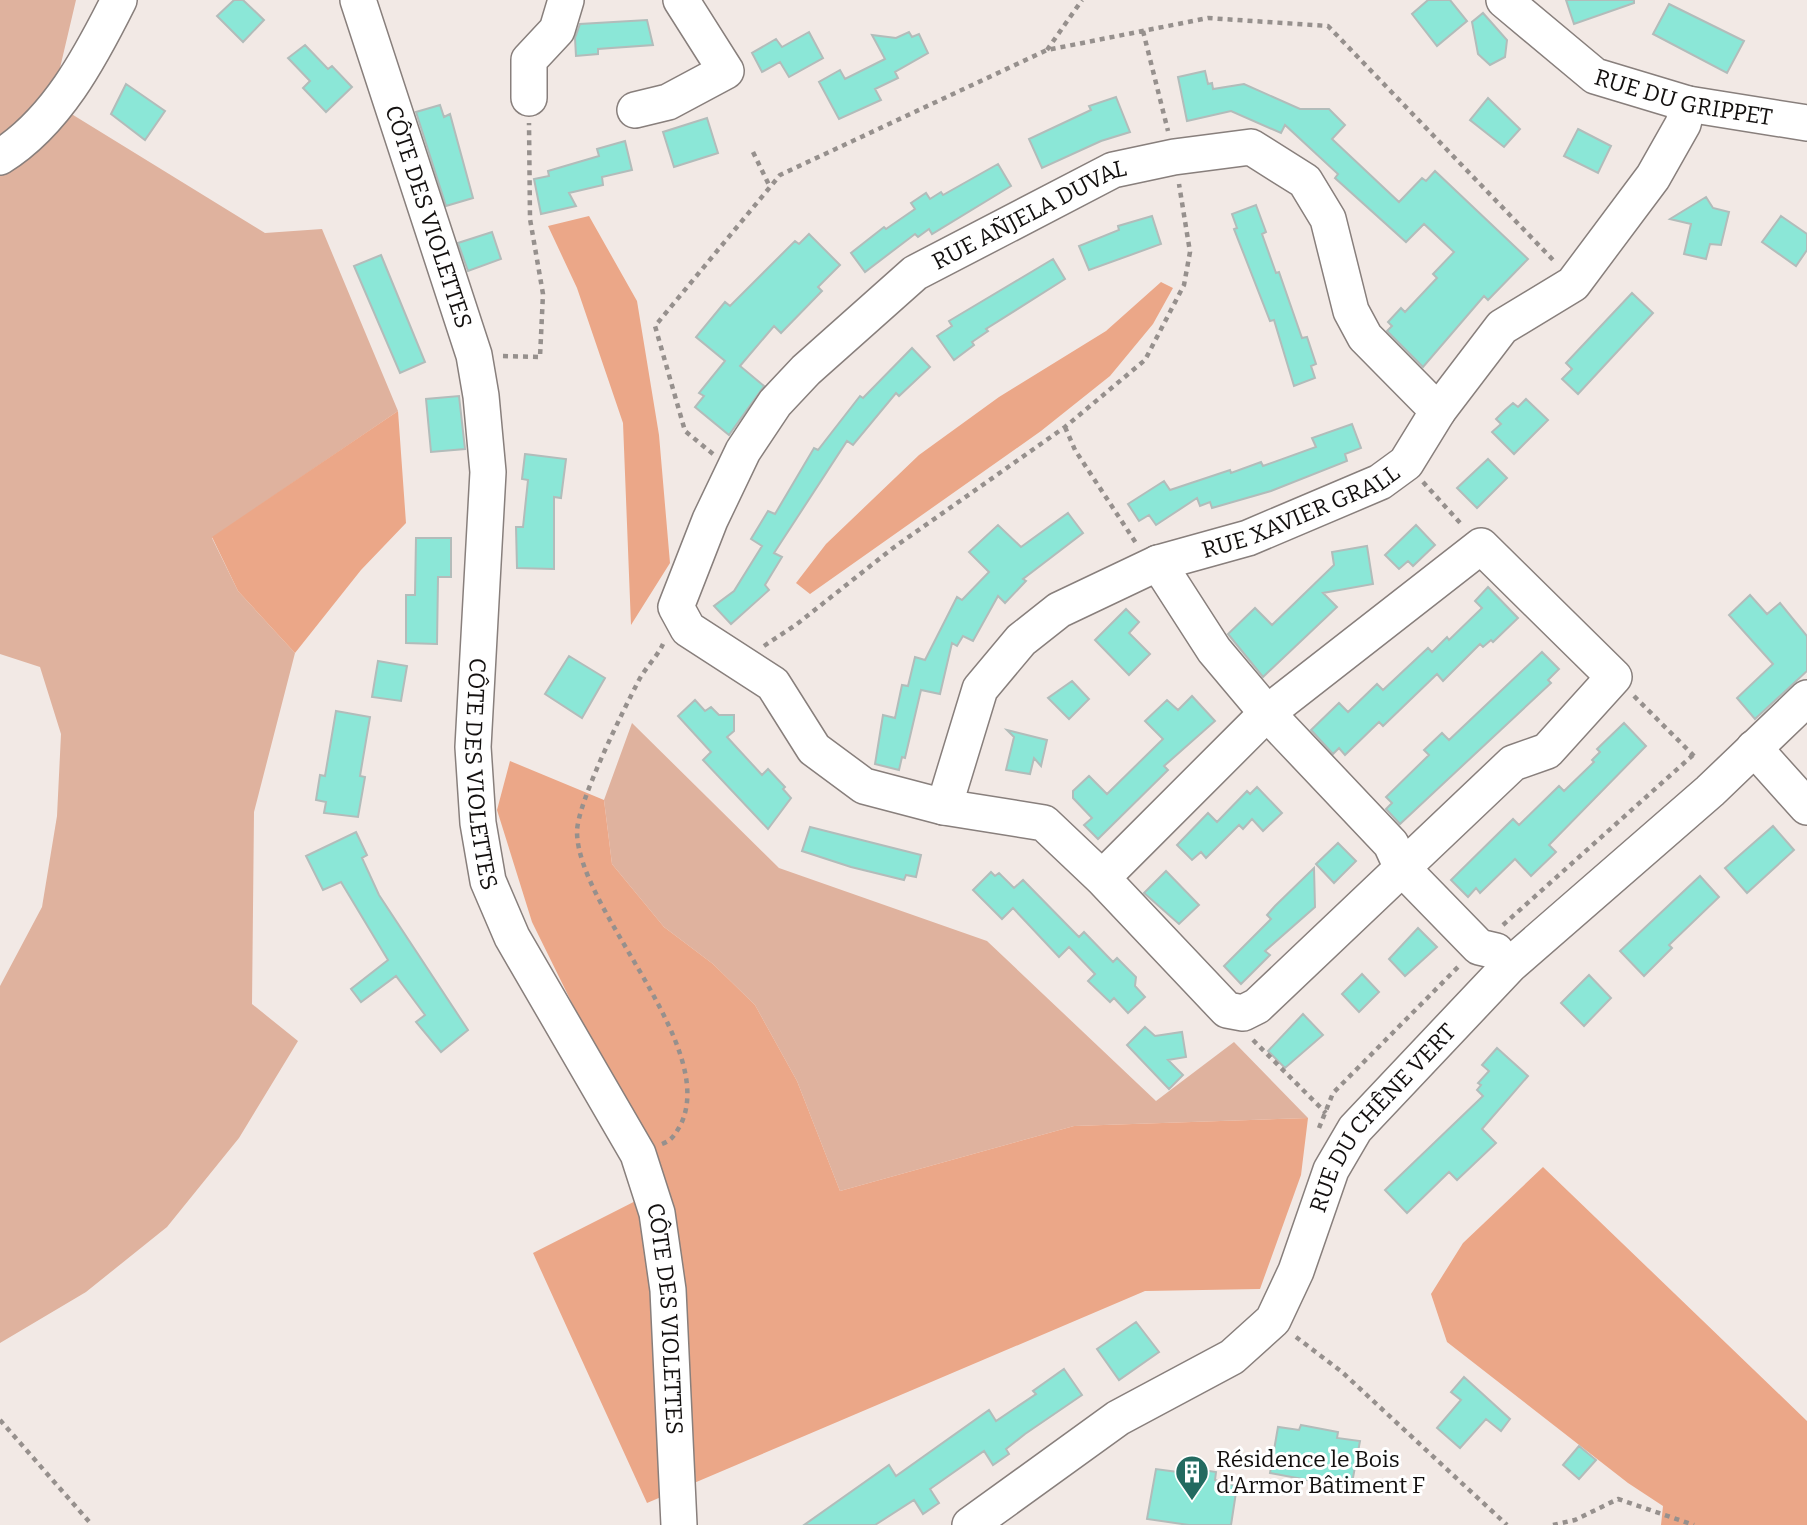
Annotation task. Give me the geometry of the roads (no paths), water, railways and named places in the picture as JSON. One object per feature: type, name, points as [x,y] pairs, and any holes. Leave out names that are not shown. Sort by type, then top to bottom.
[{"type":"street","points":[[0,157],[44,120],[92,55],[119,0]]},
{"type":"street","name":"CÔTE DES VIOLETTES","points":[[358,0],[474,355],[481,396],[488,472],[473,747],[478,823],[488,881],[512,937],[638,1154],[657,1213],[668,1290],[679,1525]]},
{"type":"street","points":[[529,98],[529,60],[557,30],[566,0]]},
{"type":"street","points":[[635,110],[668,102],[726,71],[681,0]]},
{"type":"street","name":"RUE DU GRIPPET","points":[[1504,0],[1595,76],[1688,104],[1807,123]]},
{"type":"street","name":"RUE XAVIER GRALL","points":[[944,807],[980,689],[1021,640],[1059,610],[1158,563],[1248,538],[1380,482],[1406,463],[1438,411],[1502,327],[1573,284],[1653,177],[1683,124],[1688,104]]},
{"type":"street","name":"RUE AÑJELA DUVAL","points":[[944,807],[864,786],[814,749],[773,684],[740,663],[682,618],[710,520],[743,450],[775,403],[823,354],[915,273],[1113,170],[1174,157],[1251,146],[1305,181],[1328,219],[1351,311],[1365,337],[1438,411]]},
{"type":"street","points":[[944,807],[1044,823],[1102,878],[1227,1010],[1250,1010],[1403,856],[1513,763],[1547,751],[1614,677],[1481,546],[1267,713],[1102,878]]},
{"type":"street","points":[[1158,563],[1214,650],[1267,713],[1403,856],[1492,935],[1503,958]]},
{"type":"street","name":"RUE DU CHÊNE VERT","points":[[970,1525],[1118,1418],[1231,1357],[1273,1320],[1296,1271],[1331,1170],[1355,1129],[1503,958],[1719,782],[1807,698]]},
{"type":"street","points":[[1754,748],[1807,807]]},
{"type":"place","name":"Résidence le Bois d'Armor Bâtiment F","points":[[1192,1502]]}]
